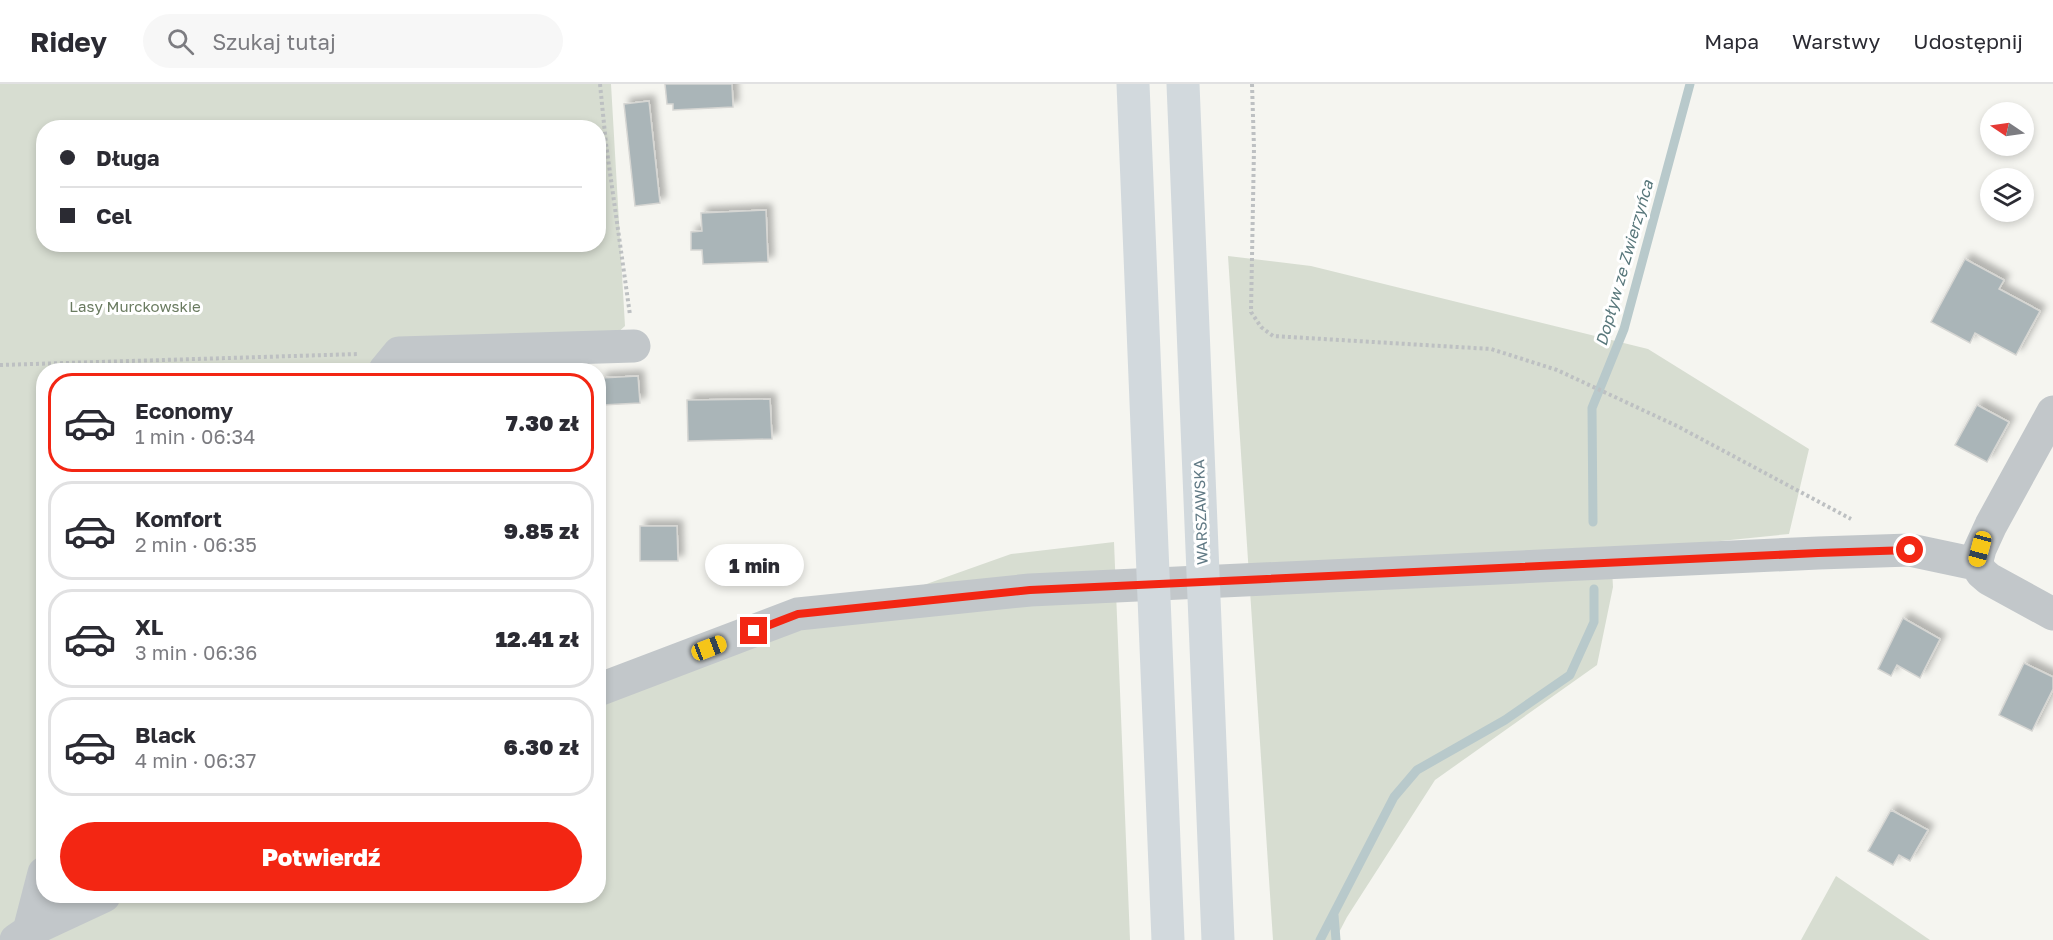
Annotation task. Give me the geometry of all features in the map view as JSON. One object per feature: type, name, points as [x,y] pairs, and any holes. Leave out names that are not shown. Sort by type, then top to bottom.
[{"type":"highway","points":[[1133,84],[1168,940]]},
{"type":"highway","name":"WARSZAWSKA","points":[[1183,84],[1218,940]]},
{"type":"street","points":[[392,362],[634,346]]},
{"type":"street","points":[[1976,564],[1991,525],[2053,411]]},
{"type":"street","points":[[606,687],[798,614],[1030,590],[1910,550],[1976,564],[1989,579],[2053,614]]},
{"type":"street","points":[[23,935],[36,897]]},
{"type":"street","points":[[23,935],[89,903]]},
{"type":"path","points":[[600,84],[604,120]]},
{"type":"path","points":[[1252,84],[1254,148],[1251,312],[1261,327],[1273,336],[1491,349],[1557,370],[1677,426],[1859,523]]},
{"type":"path","points":[[606,144],[634,346]]},
{"type":"path","points":[[261,363],[392,362]]},
{"type":"path","points":[[0,365],[36,365]]},
{"type":"green space","name":"Lasy Murckowskie","points":[[0,84],[611,84],[625,326],[584,363],[36,363],[36,903],[606,903],[606,700],[617,694],[1011,554],[1114,542],[1130,940],[0,940]]},
{"type":"green space","points":[[1228,256],[1311,266],[1648,349],[1809,449],[1789,534],[1611,552],[1613,587],[1597,665],[1435,780],[1347,917],[1335,940],[1273,940]]},
{"type":"green space","points":[[1836,876],[1930,940],[1801,940]]},
{"type":"building","points":[[665,84],[732,84],[733,107],[673,110],[673,104],[667,104]]},
{"type":"building","points":[[649,101],[660,203],[635,206],[624,104]]},
{"type":"building","points":[[766,210],[768,262],[703,264],[702,250],[691,250],[691,232],[702,231],[701,213]]},
{"type":"building","points":[[1965,259],[2004,280],[1999,289],[2040,311],[2016,355],[1975,333],[1970,343],[1931,322]]},
{"type":"building","points":[[638,376],[640,403],[606,405],[606,378]]},
{"type":"building","points":[[770,399],[772,439],[688,441],[687,400]]},
{"type":"building","points":[[1977,405],[2009,422],[1987,462],[1955,445]]},
{"type":"building","points":[[640,526],[677,526],[678,561],[640,561]]},
{"type":"building","points":[[1903,618],[1940,639],[1920,678],[1897,665],[1891,676],[1878,669]]},
{"type":"building","points":[[2024,663],[2053,677],[2053,689],[2032,731],[1999,715]]},
{"type":"building","points":[[1891,810],[1928,830],[1910,861],[1899,855],[1893,865],[1868,851]]},
{"type":"waterway","name":"Dopływ ze Zwierzyńca","points":[[1593,522],[1592,408],[1624,329],[1690,84]]},
{"type":"waterway","name":"Dopływ ze Zwierzyńca","points":[[1320,940],[1394,797],[1417,770],[1505,720],[1570,675],[1594,622],[1594,589]]},
{"type":"waterway","name":"Dopływ ze Zwierzyńca","points":[[1334,915],[1336,940]]},
{"type":"route","points":[[754,631],[798,614],[1030,590],[1910,550]]}]
